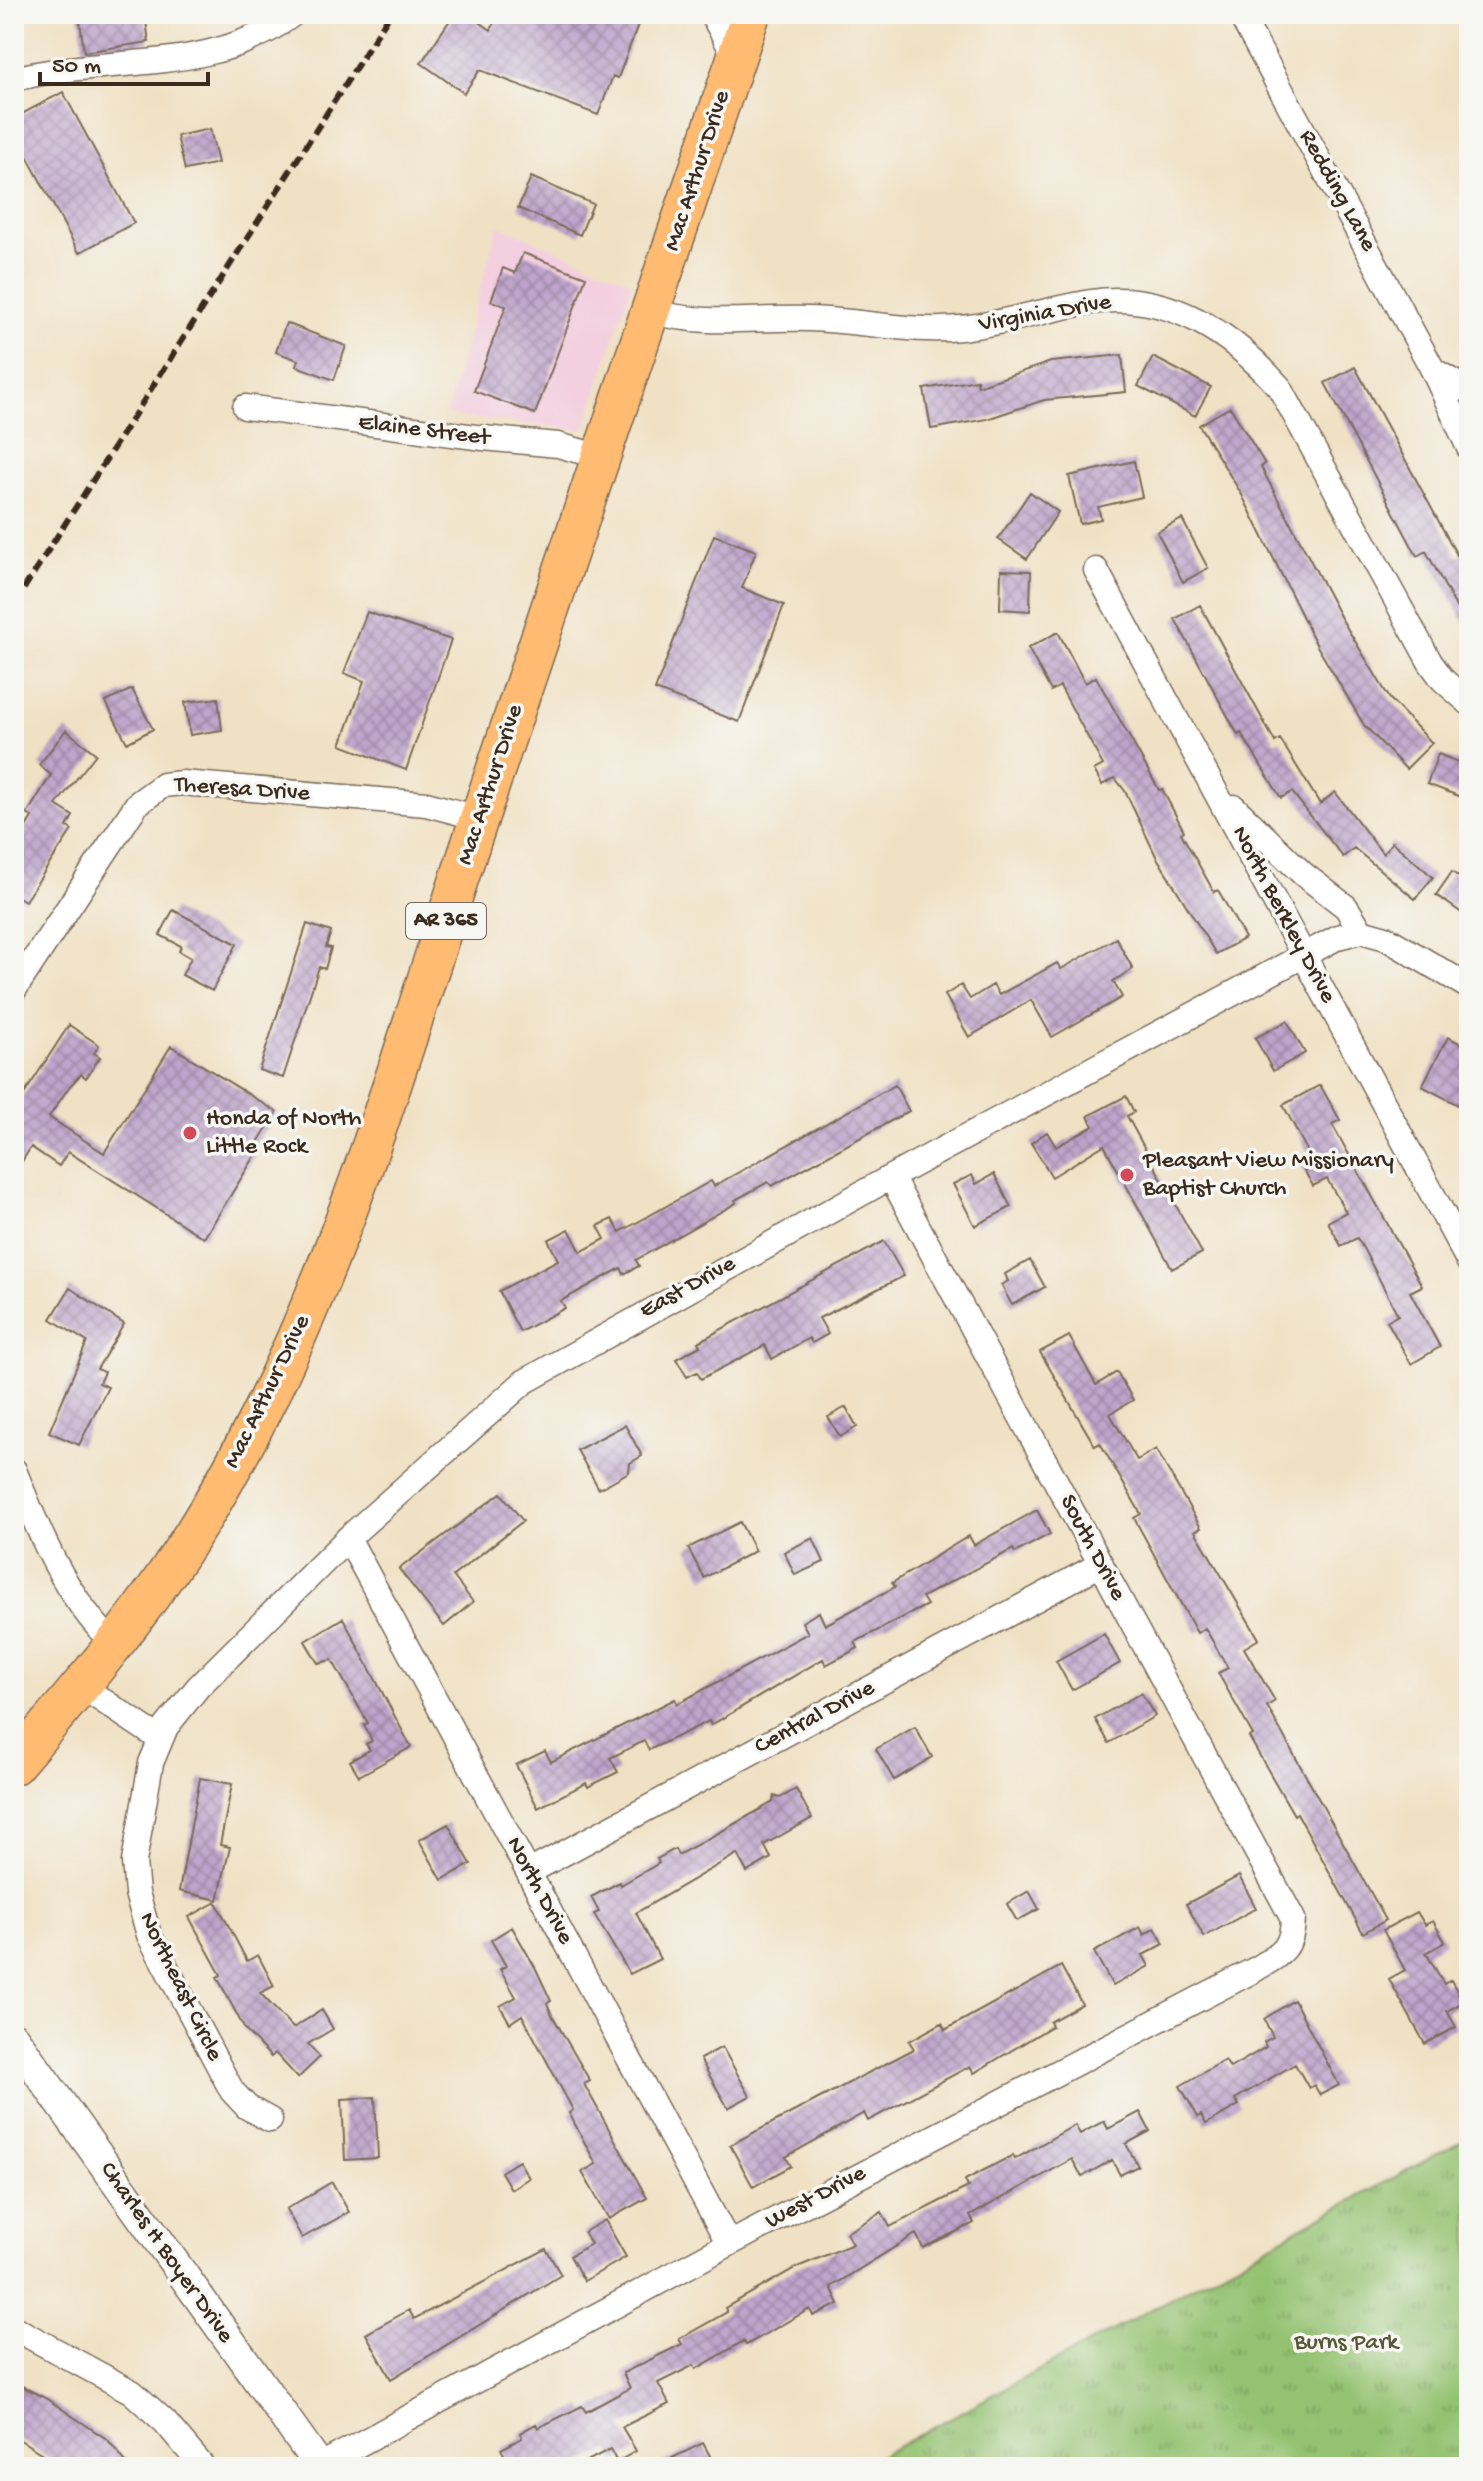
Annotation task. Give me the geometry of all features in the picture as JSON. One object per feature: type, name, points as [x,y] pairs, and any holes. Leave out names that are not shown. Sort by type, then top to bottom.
[{"type":"main road","name":"Mac Arthur Drive","points":[[14,1765],[115,1645],[197,1529],[234,1466],[286,1359],[343,1220],[653,312],[751,14]]},
{"type":"street","points":[[14,79],[184,59],[259,35],[293,14]]},
{"type":"street","points":[[712,14],[736,58]]},
{"type":"street","name":"Redding Lane","points":[[1240,14],[1433,370],[1469,448]]},
{"type":"street","name":"Virginia Drive","points":[[653,312],[708,323],[813,319],[940,329],[993,324],[1071,306],[1114,301],[1140,302],[1198,319],[1250,354],[1280,388],[1430,662],[1443,680],[1469,703]]},
{"type":"street","points":[[1433,370],[1469,391]]},
{"type":"street","name":"Elaine Street","points":[[245,407],[558,445],[601,457]]},
{"type":"street","name":"North Berkley Drive","points":[[1096,570],[1469,1262]]},
{"type":"street","points":[[1211,781],[1280,853],[1346,907],[1361,931],[1386,938],[1469,987]]},
{"type":"street","name":"Theresa Drive","points":[[14,990],[137,804],[163,785],[182,783],[426,804],[479,818]]},
{"type":"street","name":"East Drive","points":[[160,1739],[178,1709],[198,1687],[348,1538],[524,1382],[891,1177],[1338,937],[1361,931]]},
{"type":"street","name":"South Drive","points":[[891,1177],[1293,1919]]},
{"type":"street","points":[[14,1470],[32,1517],[74,1598],[115,1645]]},
{"type":"street","name":"North Drive","points":[[348,1538],[729,2244]]},
{"type":"street","name":"Central Drive","points":[[529,1872],[1101,1564]]},
{"type":"street","points":[[81,1686],[160,1739]]},
{"type":"street","name":"Northeast Circle","points":[[160,1739],[143,1794],[135,1841],[134,1862],[141,1915],[232,2091],[247,2107],[270,2120]]},
{"type":"street","name":"West Drive","points":[[320,2466],[729,2244],[1256,1969],[1281,1954],[1293,1939],[1293,1919]]},
{"type":"street","name":"Charles H Boyer Drive","points":[[14,2038],[320,2466]]},
{"type":"street","points":[[14,2328],[132,2392],[165,2422],[203,2467]]},
{"type":"shaded area","points":[[498,225],[632,282],[584,430],[446,415]]},
{"type":"green space","name":"Burns Park","points":[[1469,2137],[1469,2467],[860,2467]]},
{"type":"building","points":[[79,14],[145,14],[149,42],[84,52]]},
{"type":"building","points":[[454,14],[468,14],[491,30],[497,14],[642,14],[618,78],[613,76],[598,115],[480,70],[464,93],[421,63]]},
{"type":"building","points":[[63,92],[134,223],[79,253],[14,132],[14,118]]},
{"type":"building","points":[[210,129],[218,163],[185,170],[177,136]]},
{"type":"building","points":[[531,177],[593,204],[580,235],[518,208]]},
{"type":"building","points":[[523,253],[586,277],[535,414],[474,391],[506,306],[491,301],[503,268],[515,273]]},
{"type":"building","points":[[286,323],[346,346],[334,380],[296,366],[298,360],[276,352]]},
{"type":"building","points":[[1122,355],[1126,392],[1044,400],[987,419],[931,429],[924,389],[977,380],[978,386],[1051,362]]},
{"type":"building","points":[[1153,357],[1211,387],[1195,416],[1138,386]]},
{"type":"building","points":[[1355,367],[1458,557],[1469,552],[1469,631],[1426,551],[1417,556],[1325,383]]},
{"type":"building","points":[[1230,407],[1265,464],[1261,467],[1341,618],[1390,699],[1432,743],[1406,769],[1364,725],[1317,646],[1242,495],[1199,425]]},
{"type":"building","points":[[1134,461],[1142,497],[1098,507],[1101,519],[1080,524],[1069,476]]},
{"type":"building","points":[[1030,492],[1058,512],[1027,559],[998,539]]},
{"type":"building","points":[[1182,519],[1208,568],[1183,582],[1157,532]]},
{"type":"building","points":[[714,535],[756,551],[742,588],[784,605],[739,722],[655,690]]},
{"type":"building","points":[[1001,570],[1031,571],[1030,611],[1000,609]]},
{"type":"building","points":[[1200,605],[1275,742],[1280,739],[1320,804],[1335,792],[1383,854],[1392,842],[1433,877],[1415,899],[1354,848],[1343,857],[1292,792],[1281,798],[1241,733],[1238,735],[1175,619]]},
{"type":"building","points":[[367,612],[451,640],[406,770],[341,745],[364,681],[344,673]]},
{"type":"building","points":[[1058,632],[1085,683],[1096,677],[1159,790],[1162,789],[1184,831],[1181,833],[1214,892],[1218,890],[1245,938],[1216,954],[1156,856],[1125,791],[1115,778],[1102,785],[1094,770],[1103,765],[1060,686],[1051,691],[1028,648]]},
{"type":"building","points":[[132,689],[153,729],[127,743],[106,702]]},
{"type":"building","points":[[218,698],[222,730],[190,735],[185,702]]},
{"type":"building","points":[[66,730],[96,754],[56,805],[73,816],[67,827],[72,830],[25,901],[14,894],[14,846],[32,817],[27,814],[51,775],[39,765]]},
{"type":"building","points":[[1438,754],[1469,766],[1469,800],[1427,784]]},
{"type":"building","points":[[1452,872],[1469,884],[1469,903],[1462,913],[1436,895]]},
{"type":"building","points":[[173,910],[237,944],[212,991],[182,975],[191,958],[179,951],[181,946],[160,935]]},
{"type":"building","points":[[307,924],[331,932],[326,947],[331,948],[325,969],[319,967],[283,1078],[259,1070]]},
{"type":"building","points":[[1116,938],[1133,969],[1113,981],[1122,997],[1052,1037],[1031,1000],[969,1037],[945,995],[961,985],[970,999],[993,985],[999,995],[1057,963],[1061,969]]},
{"type":"building","points":[[1287,1021],[1305,1053],[1273,1071],[1255,1038]]},
{"type":"building","name":"Honda of North Little Rock","points":[[69,1025],[99,1045],[94,1053],[100,1057],[86,1078],[81,1074],[69,1087],[49,1117],[104,1153],[171,1046],[277,1112],[251,1153],[255,1156],[204,1238],[68,1152],[59,1166],[31,1147],[14,1174],[14,1110]]},
{"type":"building","points":[[1448,1037],[1469,1048],[1469,1093],[1462,1107],[1422,1086]]},
{"type":"building","points":[[895,1085],[909,1111],[772,1186],[768,1182],[735,1200],[736,1203],[636,1260],[639,1266],[624,1274],[621,1268],[561,1301],[565,1308],[520,1332],[499,1291],[558,1260],[548,1240],[569,1229],[581,1252],[605,1239],[598,1226],[612,1219],[620,1232],[711,1181],[714,1186]]},
{"type":"building","points":[[1320,1085],[1340,1120],[1332,1124],[1422,1286],[1410,1292],[1440,1347],[1411,1364],[1387,1321],[1398,1315],[1363,1248],[1357,1238],[1341,1246],[1328,1222],[1346,1212],[1327,1179],[1313,1186],[1298,1160],[1309,1154],[1283,1105]]},
{"type":"building","points":[[1126,1096],[1134,1112],[1127,1116],[1202,1253],[1172,1269],[1104,1145],[1052,1177],[1031,1143],[1047,1132],[1056,1147],[1093,1126],[1088,1116]]},
{"type":"building","points":[[994,1174],[1011,1207],[975,1226],[953,1184],[972,1175],[976,1184]]},
{"type":"building","points":[[884,1241],[904,1276],[819,1318],[828,1334],[812,1343],[809,1338],[772,1359],[765,1345],[701,1379],[697,1372],[687,1377],[676,1359],[700,1346],[698,1342]]},
{"type":"building","points":[[1030,1260],[1045,1287],[1012,1305],[1001,1285],[1008,1281],[1005,1274]]},
{"type":"building","points":[[70,1288],[124,1324],[97,1369],[104,1372],[99,1383],[108,1387],[79,1445],[49,1432],[87,1342],[51,1319]]},
{"type":"building","points":[[1069,1336],[1096,1385],[1117,1372],[1133,1400],[1110,1414],[1137,1460],[1156,1449],[1201,1528],[1195,1531],[1259,1639],[1244,1648],[1275,1701],[1267,1706],[1386,1920],[1363,1933],[1297,1813],[1294,1815],[1249,1737],[1253,1735],[1218,1673],[1228,1668],[1205,1628],[1197,1633],[1134,1518],[1141,1514],[1100,1443],[1095,1446],[1040,1352]]},
{"type":"building","points":[[846,1407],[857,1427],[840,1437],[828,1417]]},
{"type":"building","points":[[625,1425],[642,1456],[630,1463],[629,1472],[599,1489],[577,1450]]},
{"type":"building","points":[[501,1493],[523,1521],[453,1576],[473,1602],[444,1626],[399,1569]]},
{"type":"building","points":[[1037,1510],[1050,1534],[1015,1553],[1013,1549],[922,1597],[927,1605],[855,1642],[858,1648],[826,1665],[823,1659],[711,1725],[709,1721],[649,1750],[644,1741],[610,1758],[618,1772],[588,1787],[586,1783],[538,1808],[516,1765],[545,1751],[551,1762],[675,1699],[677,1704],[808,1633],[802,1622],[819,1612],[825,1625],[895,1587],[892,1583],[969,1536],[974,1545]]},
{"type":"building","points":[[740,1522],[755,1551],[704,1578],[688,1548]]},
{"type":"building","points":[[813,1538],[824,1562],[795,1575],[784,1552]]},
{"type":"building","points":[[343,1618],[411,1747],[359,1776],[350,1761],[370,1750],[366,1744],[372,1741],[364,1725],[368,1723],[332,1660],[318,1663],[305,1641]]},
{"type":"building","points":[[1104,1634],[1120,1663],[1072,1690],[1056,1661]]},
{"type":"building","points":[[1141,1693],[1155,1716],[1109,1743],[1095,1719]]},
{"type":"building","points":[[915,1727],[932,1757],[894,1780],[876,1749]]},
{"type":"building","points":[[200,1778],[232,1784],[220,1845],[230,1847],[218,1900],[179,1891]]},
{"type":"building","points":[[796,1789],[812,1818],[764,1845],[771,1858],[747,1872],[737,1854],[636,1913],[660,1959],[630,1974],[594,1914],[599,1912],[591,1897],[620,1882],[621,1885],[659,1863],[657,1859],[675,1849],[678,1855],[722,1831],[773,1802],[774,1796],[780,1798]]},
{"type":"building","points":[[448,1824],[471,1864],[442,1880],[419,1840]]},
{"type":"building","points":[[1239,1876],[1256,1908],[1204,1937],[1186,1904]]},
{"type":"building","points":[[1029,1891],[1039,1909],[1017,1921],[1007,1904]]},
{"type":"building","points":[[216,1902],[247,1961],[258,1955],[274,1986],[260,1993],[293,2028],[322,2010],[333,2029],[308,2044],[320,2057],[298,2078],[275,2053],[271,2057],[245,2030],[217,1977],[221,1975],[189,1917]]},
{"type":"building","points":[[1417,1912],[1425,1925],[1433,1921],[1445,1942],[1426,1953],[1444,1984],[1451,1980],[1463,2002],[1447,2011],[1456,2027],[1425,2044],[1389,1979],[1405,1970],[1383,1930]]},
{"type":"building","points":[[512,1927],[551,2001],[547,2003],[552,2015],[590,2081],[584,2084],[647,2198],[609,2219],[582,2172],[596,2164],[569,2113],[573,2110],[522,2015],[510,2023],[500,2006],[516,1997],[500,1969],[506,1966],[491,1940]]},
{"type":"building","points":[[1140,1927],[1144,1935],[1155,1928],[1164,1944],[1143,1955],[1149,1966],[1113,1986],[1094,1952]]},
{"type":"building","points":[[1061,1966],[1082,2004],[1050,2022],[1052,2026],[974,2073],[970,2066],[868,2121],[864,2113],[786,2157],[791,2166],[753,2187],[730,2145],[914,2049],[909,2041],[942,2023],[945,2030]]},
{"type":"building","points":[[1294,2000],[1339,2085],[1320,2095],[1314,2085],[1309,2088],[1295,2064],[1235,2099],[1239,2105],[1206,2124],[1201,2115],[1198,2117],[1180,2086],[1225,2060],[1230,2068],[1266,2047],[1264,2042],[1273,2037],[1264,2019]]},
{"type":"building","points":[[722,2047],[750,2096],[728,2108],[700,2059]]},
{"type":"building","points":[[375,2097],[378,2158],[345,2160],[342,2099]]},
{"type":"building","points":[[1140,2112],[1150,2131],[1126,2144],[1138,2166],[1120,2175],[1112,2160],[1082,2177],[1072,2159],[970,2216],[974,2223],[923,2248],[916,2234],[831,2287],[839,2304],[813,2316],[810,2309],[746,2345],[744,2341],[696,2369],[694,2365],[658,2383],[669,2404],[622,2427],[636,2451],[617,2462],[610,2449],[576,2467],[511,2467],[501,2449],[522,2438],[520,2433],[536,2424],[538,2428],[582,2406],[586,2412],[630,2388],[623,2373],[682,2344],[679,2339],[727,2312],[725,2308],[795,2268],[853,2244],[846,2233],[882,2212],[890,2227],[968,2187],[965,2180],[1013,2155],[1015,2159],[1075,2125],[1080,2134],[1104,2121],[1108,2129]]},
{"type":"building","points":[[519,2161],[529,2178],[511,2189],[501,2172]]},
{"type":"building","points":[[332,2182],[349,2212],[302,2238],[286,2209]]},
{"type":"building","points":[[605,2220],[626,2257],[584,2281],[570,2256],[591,2244],[584,2232]]},
{"type":"building","points":[[546,2249],[561,2275],[391,2379],[366,2334],[409,2310],[414,2319]]},
{"type":"building","points":[[14,2382],[47,2399],[108,2440],[130,2467],[63,2467],[14,2436]]},
{"type":"building","points":[[703,2443],[716,2467],[654,2467]]},
{"type":"railway","points":[[14,604],[390,14]]},
{"type":"place","name":"Honda of North Little Rock","points":[[190,1133]]},
{"type":"place","name":"Pleasant View Missionary Baptist Church","points":[[1127,1175]]}]
